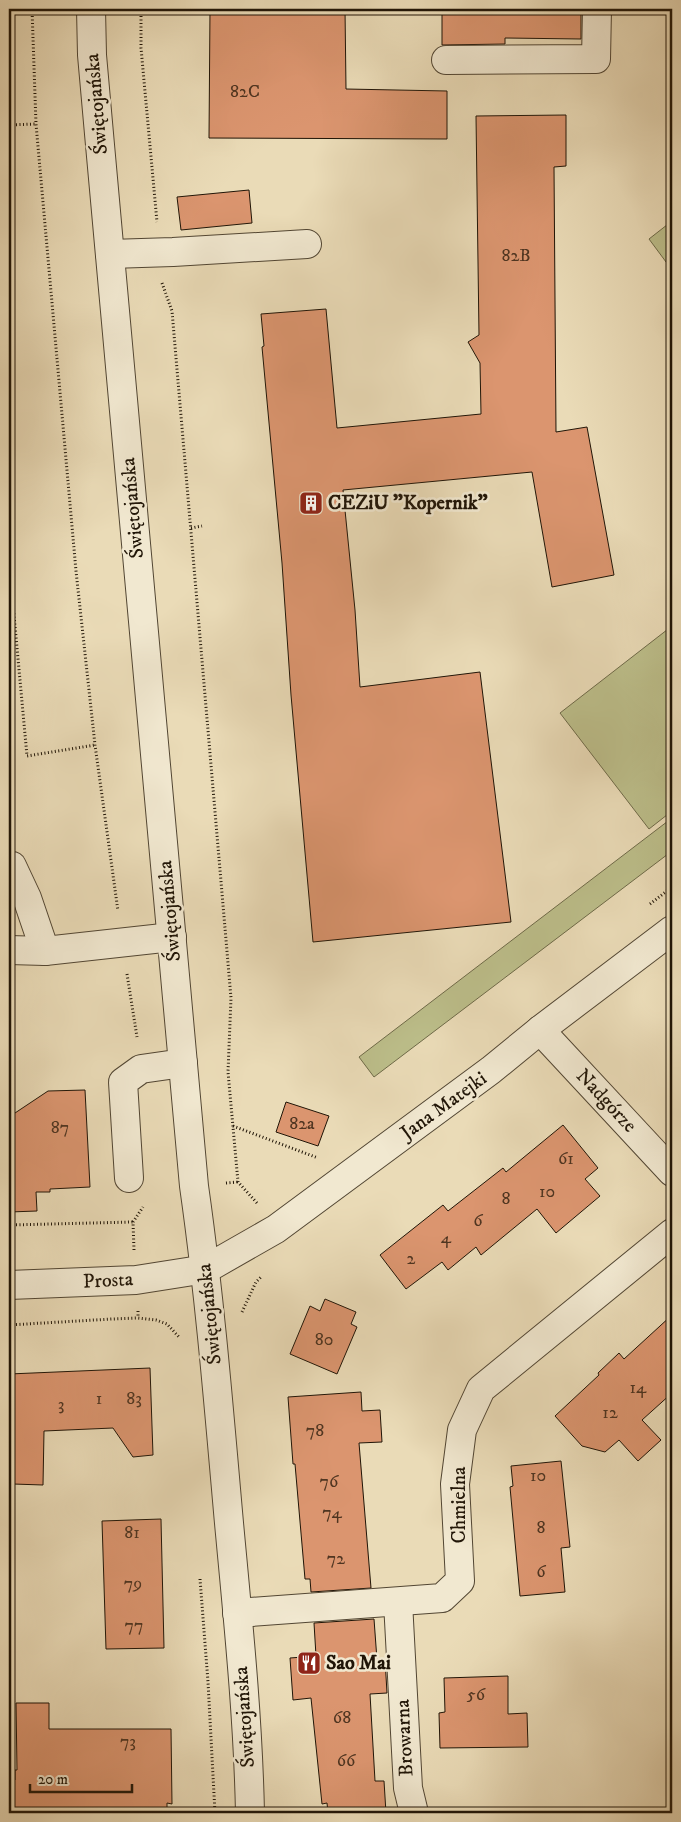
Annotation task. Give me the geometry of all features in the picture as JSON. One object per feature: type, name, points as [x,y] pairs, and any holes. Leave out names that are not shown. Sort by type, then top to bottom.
[{"type":"street","name":"Świętojańska","points":[[91,9],[92,55],[194,1186],[206,1269],[247,1724],[250,1813]]},
{"type":"street","points":[[446,60],[596,59],[597,9]]},
{"type":"street","points":[[110,254],[307,244]]},
{"type":"street","points":[[9,866],[12,866],[27,898],[45,951]]},
{"type":"street","name":"Jana Matejki","points":[[206,1269],[276,1229],[491,1070],[540,1030],[672,930]]},
{"type":"street","points":[[9,950],[45,951],[172,937]]},
{"type":"street","name":"Nadgórze","points":[[540,1030],[672,1172]]},
{"type":"street","points":[[129,1178],[123,1082],[141,1069],[183,1063]]},
{"type":"street","name":"Chmielna","points":[[237,1613],[442,1598],[460,1581],[455,1484],[462,1430],[481,1389],[672,1233]]},
{"type":"street","name":"Prosta","points":[[9,1285],[136,1280],[206,1269]]},
{"type":"street","name":"Browarna","points":[[398,1602],[408,1788],[414,1813]]},
{"type":"path","points":[[32,9],[36,124],[76,571],[94,745],[119,918]]},
{"type":"path","points":[[141,9],[141,48],[162,286],[172,311],[231,998],[228,1072],[238,1182]]},
{"type":"path","points":[[9,125],[36,124]]},
{"type":"path","points":[[191,528],[202,526]]},
{"type":"path","points":[[9,561],[28,756],[94,745]]},
{"type":"path","points":[[126,966],[138,1042]]},
{"type":"path","points":[[233,1126],[318,1158]]},
{"type":"path","points":[[9,1225],[133,1222]]},
{"type":"path","points":[[241,1318],[242,1311],[256,1282],[267,1270]]},
{"type":"path","points":[[9,1326],[112,1318],[156,1320],[167,1324],[181,1341]]},
{"type":"green space","points":[[672,221],[672,270],[649,239]]},
{"type":"green space","points":[[672,626],[672,811],[649,829],[560,713]]},
{"type":"green space","points":[[672,818],[672,851],[374,1077],[359,1057]]},
{"type":"building","points":[[210,9],[345,9],[346,89],[447,91],[447,139],[209,138]]},
{"type":"building","points":[[442,9],[581,9],[581,39],[505,38],[505,44],[442,45]]},
{"type":"building","points":[[566,115],[566,166],[554,167],[556,432],[587,427],[614,575],[552,587],[532,472],[343,490],[355,610],[360,687],[480,672],[511,922],[313,942],[262,347],[264,346],[261,314],[326,309],[337,428],[481,414],[480,363],[468,342],[479,335],[476,116]]},
{"type":"building","points":[[249,190],[252,223],[181,230],[177,197]]},
{"type":"building","points":[[85,1090],[90,1187],[50,1189],[50,1192],[36,1192],[37,1211],[9,1212],[9,1117],[48,1091]]},
{"type":"building","points":[[286,1102],[329,1116],[318,1146],[276,1132]]},
{"type":"building","points":[[563,1125],[598,1168],[585,1179],[600,1196],[556,1233],[537,1209],[481,1255],[476,1247],[448,1270],[442,1262],[406,1289],[380,1255],[443,1205],[448,1211],[503,1168],[506,1172]]},
{"type":"building","points":[[325,1299],[356,1312],[351,1324],[357,1327],[337,1374],[290,1354],[310,1306],[320,1311]]},
{"type":"building","points":[[672,1315],[672,1393],[642,1420],[661,1440],[638,1461],[619,1440],[605,1452],[582,1446],[555,1416],[599,1375],[598,1373],[619,1353],[624,1359]]},
{"type":"building","points":[[150,1368],[153,1455],[133,1457],[113,1428],[44,1431],[43,1485],[13,1484],[14,1424],[9,1424],[9,1374]]},
{"type":"building","points":[[361,1392],[362,1411],[380,1410],[382,1442],[359,1443],[371,1588],[311,1592],[310,1579],[305,1579],[288,1397]]},
{"type":"building","points":[[561,1461],[570,1547],[561,1548],[565,1592],[520,1596],[510,1487],[513,1486],[511,1466]]},
{"type":"building","points":[[161,1519],[164,1648],[106,1649],[102,1521]]},
{"type":"building","points":[[374,1619],[377,1660],[385,1659],[387,1693],[370,1694],[375,1781],[384,1781],[386,1813],[328,1813],[327,1803],[322,1804],[311,1698],[293,1700],[290,1658],[316,1656],[314,1623]]},
{"type":"building","points":[[508,1676],[508,1714],[527,1713],[528,1747],[440,1748],[439,1713],[445,1712],[444,1678]]},
{"type":"building","points":[[16,1703],[49,1703],[49,1729],[171,1729],[172,1804],[167,1803],[167,1813],[9,1813],[9,1780],[15,1780],[15,1770],[17,1770]]},
{"type":"place","name":"CEZiU \"Kopernik\"","points":[[311,503]]},
{"type":"place","name":"Sao Mai","points":[[309,1663]]}]
